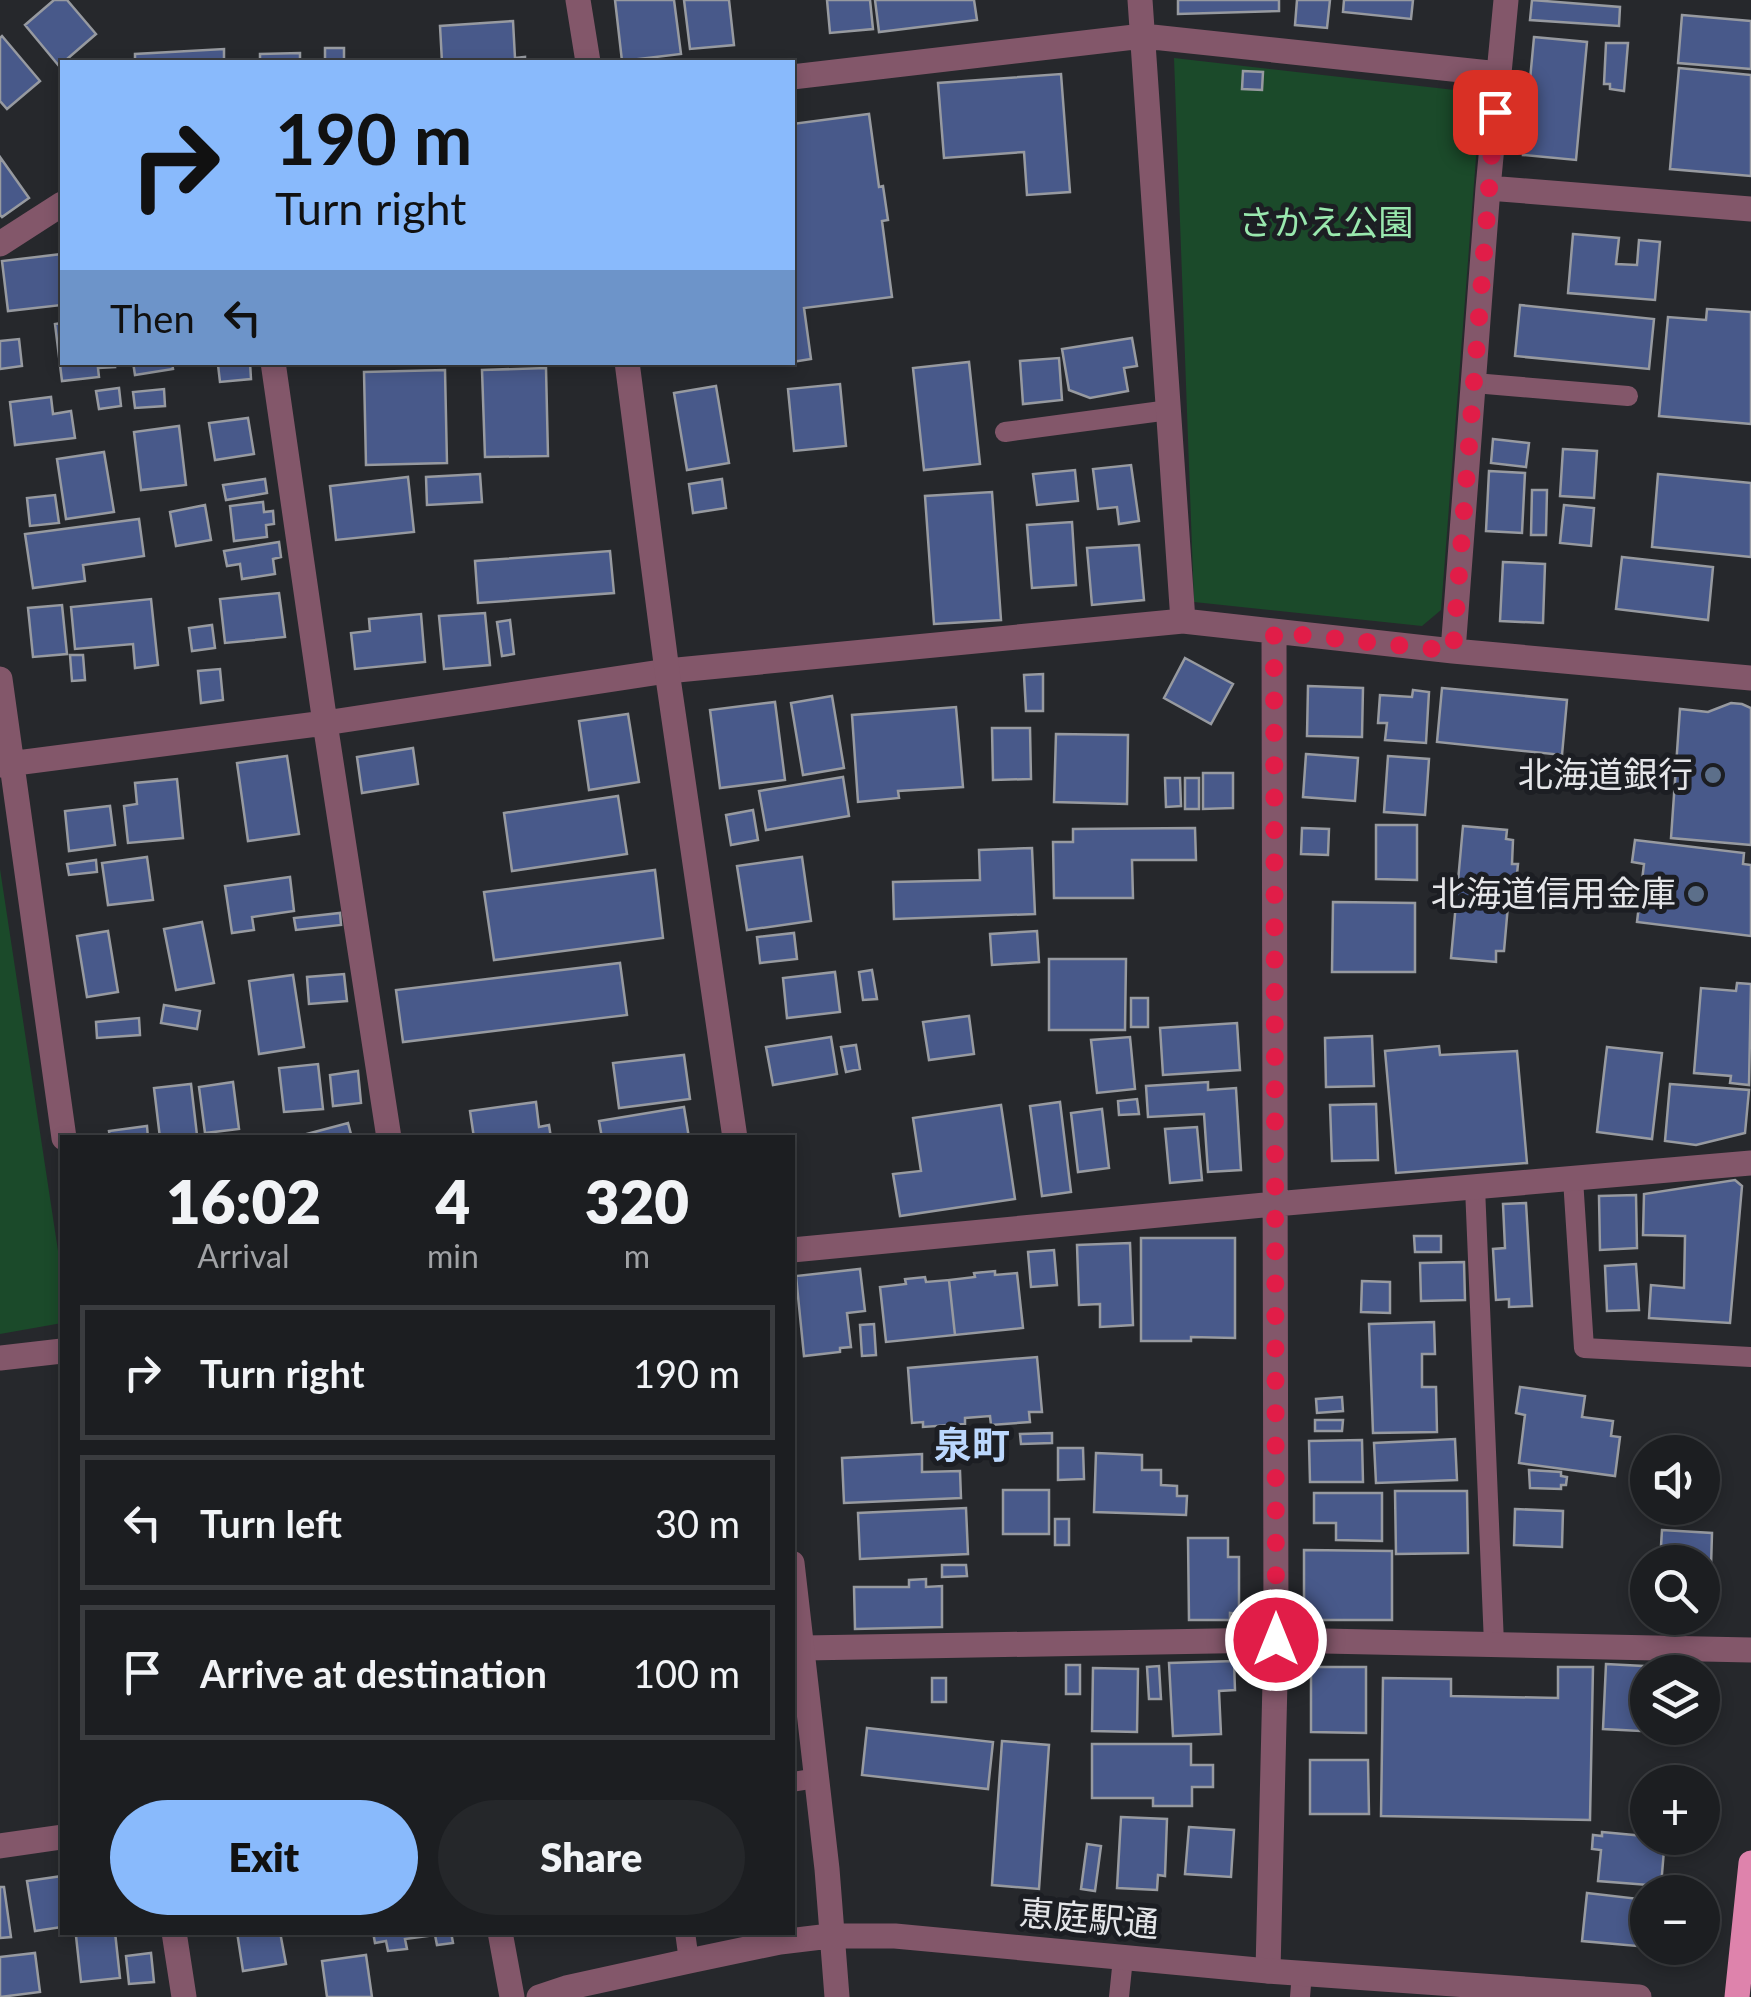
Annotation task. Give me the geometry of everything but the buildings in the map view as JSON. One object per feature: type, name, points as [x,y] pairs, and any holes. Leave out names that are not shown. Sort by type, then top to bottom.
[{"type":"main road","points":[[1737,1997],[1751,1863]]},
{"type":"street","points":[[578,0],[588,60]]},
{"type":"street","points":[[1140,0],[1183,622]]},
{"type":"street","points":[[1453,651],[1506,0]]},
{"type":"street","points":[[795,77],[1143,36],[1499,74]]},
{"type":"street","points":[[1488,188],[1751,209]]},
{"type":"street","points":[[0,244],[60,205]]},
{"type":"street","points":[[273,365],[389,1135]]},
{"type":"street","points":[[627,365],[667,671],[736,1135]]},
{"type":"street","points":[[6,764],[325,723],[667,671],[1183,622],[1751,678]]},
{"type":"street","points":[[1268,1971],[1276,1640],[1274,632]]},
{"type":"street","points":[[0,679],[6,764],[64,1135]]},
{"type":"street","points":[[795,1250],[1751,1163]]},
{"type":"street","points":[[0,1358],[60,1352]]},
{"type":"street","points":[[795,1584],[804,1648],[805,1780],[837,1997]]},
{"type":"street","points":[[804,1648],[1276,1640],[1751,1650]]},
{"type":"street","points":[[0,1846],[60,1838]]},
{"type":"street","points":[[174,1935],[184,1997]]},
{"type":"street","points":[[501,1935],[512,1997]]},
{"type":"street","name":"恵庭駅通","points":[[539,1997],[689,1961],[830,1936],[895,1936],[1268,1971],[1301,1985],[1639,1997]]},
{"type":"lane","points":[[1474,383],[1628,396]]},
{"type":"lane","points":[[1005,432],[1169,410]]},
{"type":"lane","points":[[1573,1179],[1584,1348],[1751,1357]]},
{"type":"lane","points":[[1475,1187],[1494,1644]]},
{"type":"lane","points":[[685,1935],[689,1961]]},
{"type":"lane","points":[[1118,1997],[1123,1958]]},
{"type":"green space","name":"さかえ公園","points":[[1174,58],[1481,93],[1441,610],[1422,626],[1194,602]]},
{"type":"green space","points":[[0,869],[60,1264],[60,1323],[0,1334]]},
{"type":"place","name":"北海道銀行","points":[[1713,775]]},
{"type":"place","name":"北海道信用金庫","points":[[1696,894]]},
{"type":"district","name":"泉町","points":[[972,1446]]},
{"type":"route","points":[[1276,1640],[1274,632],[1453,651],[1495,112]]}]
